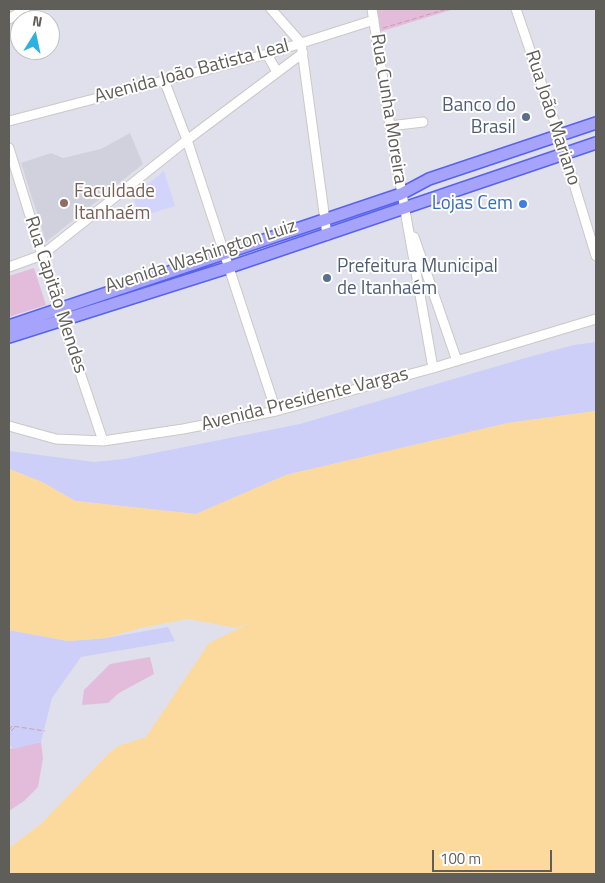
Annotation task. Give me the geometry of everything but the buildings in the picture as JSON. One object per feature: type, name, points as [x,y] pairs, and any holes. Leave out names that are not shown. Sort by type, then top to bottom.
[{"type":"main road","name":"Avenida Washington Luiz","points":[[9,337],[61,315],[225,253],[402,194],[429,180],[596,123]]},
{"type":"main road","name":"Avenida Washington Luiz","points":[[9,326],[61,315],[230,267],[596,143]]},
{"type":"street","points":[[9,19],[25,9]]},
{"type":"street","points":[[271,9],[301,42],[327,235]]},
{"type":"street","name":"Rua Cunha Moreira","points":[[372,9],[404,208]]},
{"type":"street","name":"Rua João Mariano","points":[[516,9],[559,135],[596,256]]},
{"type":"street","name":"Avenida João Batista Leal","points":[[9,121],[267,54],[374,20]]},
{"type":"street","points":[[9,267],[42,255],[187,140],[303,53]]},
{"type":"street","points":[[267,54],[277,72]]},
{"type":"street","points":[[164,80],[187,140],[230,267],[276,411]]},
{"type":"street","points":[[390,126],[423,122]]},
{"type":"street","name":"Rua Capitão Mendes","points":[[9,148],[61,315],[103,441]]},
{"type":"street","points":[[404,208],[457,361]]},
{"type":"street","points":[[404,208],[433,368]]},
{"type":"street","name":"Avenida Presidente Vargas","points":[[9,426],[56,439],[103,441],[183,429],[276,411],[433,368],[596,319]]},
{"type":"path","points":[[381,29],[447,9]]},
{"type":"path","points":[[9,730],[12,726],[16,726],[45,731]]},
{"type":"path","points":[[9,738],[10,732],[16,726]]},
{"type":"shaded area","points":[[376,9],[454,9],[379,32]]},
{"type":"shaded area","name":"Faculdade Itanhaém","points":[[130,133],[143,164],[46,242],[21,163],[51,153],[63,158],[101,149]]},
{"type":"shaded area","points":[[164,171],[175,206],[140,217],[133,197]]},
{"type":"shaded area","points":[[34,268],[46,305],[9,317],[9,276]]},
{"type":"shaded area","points":[[596,411],[596,874],[9,874],[9,848],[42,823],[109,753],[118,746],[146,737],[209,643],[250,623],[236,628],[188,619],[140,628],[106,638],[68,641],[9,630],[9,469],[42,482],[75,501],[196,514],[286,475],[508,423]]},
{"type":"shaded area","points":[[150,657],[154,674],[119,693],[108,703],[82,705],[84,690],[110,664]]},
{"type":"shaded area","points":[[41,742],[43,758],[38,787],[24,801],[9,811],[9,749]]},
{"type":"sand","points":[[596,342],[596,411],[508,423],[286,475],[196,514],[75,501],[42,482],[9,469],[9,451],[94,462],[124,459],[300,424],[525,358],[574,345]]},
{"type":"sand","points":[[168,627],[175,641],[81,657],[52,698],[41,742],[14,749],[9,745],[9,630],[68,641],[106,638]]},
{"type":"place","name":"Banco do Brasil","points":[[526,117]]},
{"type":"place","name":"Faculdade Itanhaém","points":[[64,203]]},
{"type":"place","name":"Lojas Cem","points":[[523,204]]},
{"type":"place","name":"Prefeitura Municipal de Itanhaém","points":[[327,278]]}]
